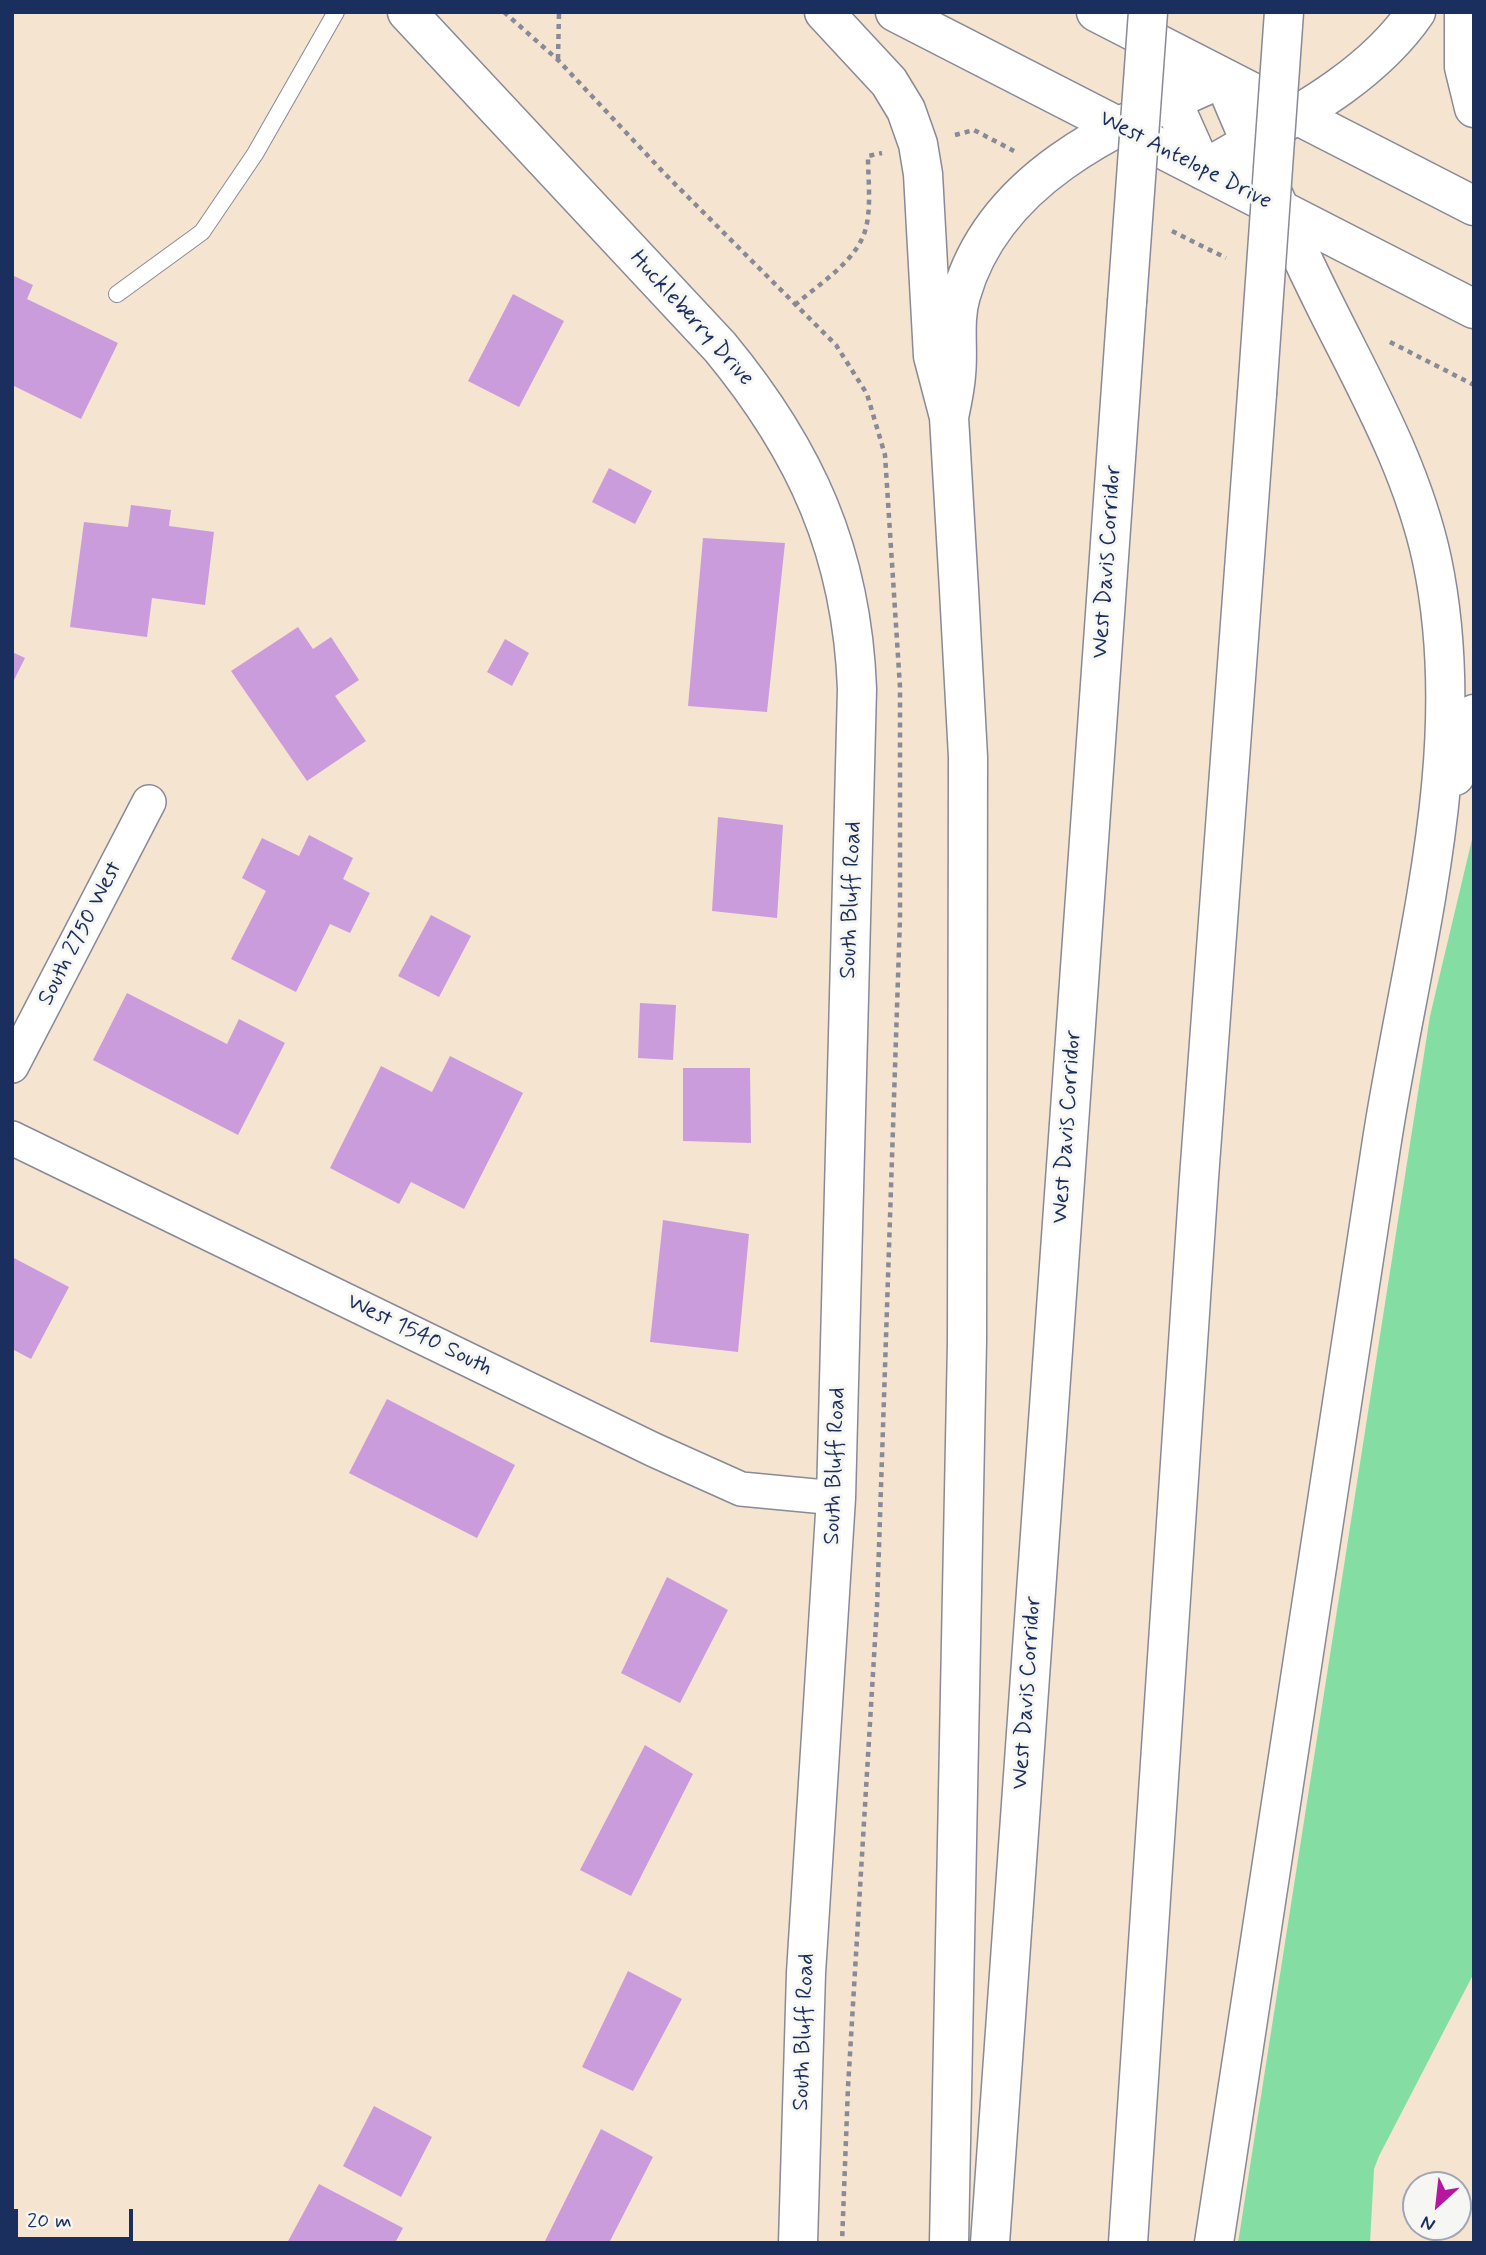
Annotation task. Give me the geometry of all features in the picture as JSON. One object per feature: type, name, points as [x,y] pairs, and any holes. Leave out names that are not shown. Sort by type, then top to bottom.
[{"type":"main road","name":"Huckleberry Drive","points":[[407,12],[720,346],[755,389],[796,456],[827,520],[850,606],[858,689]]},
{"type":"main road","points":[[824,12],[889,82],[906,110],[918,144],[923,174],[933,356],[949,417],[968,757],[967,1355],[949,2243]]},
{"type":"main road","name":"West Antelope Drive","points":[[895,12],[1474,309]]},
{"type":"main road","points":[[1096,12],[1141,20],[1223,78],[1474,206]]},
{"type":"main road","points":[[1128,2243],[1199,1178],[1284,12]]},
{"type":"main road","points":[[1141,20],[1172,101],[1203,170],[1357,75],[1401,34],[1416,12]]},
{"type":"main road","points":[[1464,12],[1464,67],[1474,108]]},
{"type":"main road","name":"West Davis Corridor","points":[[989,2243],[1127,302],[1141,20]]},
{"type":"main road","points":[[949,417],[956,373],[955,324],[961,295],[985,238],[1002,213],[1042,174],[1120,128],[1223,78]]},
{"type":"main road","points":[[1214,2243],[1385,1121],[1436,838],[1445,687],[1441,618],[1432,560],[1417,503],[1396,448],[1277,208],[1223,78]]},
{"type":"main road","name":"South Bluff Road","points":[[798,2243],[806,1973],[836,1498],[858,689]]},
{"type":"main road","points":[[1436,838],[1474,715]]},
{"type":"street","name":"South 2750 West","points":[[12,1066],[149,802]]},
{"type":"street","name":"West 1540 South","points":[[12,1138],[642,1444],[741,1489],[836,1498]]},
{"type":"lane","points":[[117,294],[201,232],[256,154],[336,12]]},
{"type":"path","points":[[504,12],[558,60],[559,12]]},
{"type":"path","points":[[950,136],[974,130],[1015,151]]},
{"type":"path","points":[[796,305],[845,262],[862,239],[868,216],[869,156]]},
{"type":"path","points":[[1170,230],[1230,260]]},
{"type":"path","points":[[1379,336],[1474,385]]},
{"type":"green space","points":[[1474,831],[1474,1973],[1379,2156],[1374,2169],[1370,2243],[1238,2243],[1430,1016]]},
{"type":"building","points":[[12,275],[33,285],[27,299],[118,343],[81,419],[12,385]]},
{"type":"building","points":[[513,294],[564,321],[519,407],[468,381]]},
{"type":"building","points":[[609,468],[652,491],[635,524],[592,502]]},
{"type":"building","points":[[131,505],[171,510],[169,526],[214,532],[205,605],[152,598],[147,637],[70,627],[84,522],[128,527]]},
{"type":"building","points":[[703,538],[785,543],[767,712],[688,706]]},
{"type":"building","points":[[298,627],[313,649],[331,637],[359,680],[335,696],[366,741],[307,781],[231,671]]},
{"type":"building","points":[[505,639],[529,653],[512,686],[487,672]]},
{"type":"building","points":[[12,652],[25,658],[12,684]]},
{"type":"building","points":[[718,817],[783,825],[777,918],[712,911]]},
{"type":"building","points":[[309,835],[353,858],[343,879],[370,893],[350,933],[330,924],[296,992],[231,959],[266,891],[242,878],[262,838],[299,856]]},
{"type":"building","points":[[431,915],[471,936],[439,997],[398,976]]},
{"type":"building","points":[[127,993],[227,1044],[239,1019],[285,1043],[238,1135],[93,1060]]},
{"type":"building","points":[[640,1003],[676,1005],[673,1060],[638,1058]]},
{"type":"building","points":[[450,1056],[523,1093],[464,1209],[411,1182],[399,1204],[330,1168],[381,1066],[432,1092]]},
{"type":"building","points":[[683,1068],[750,1068],[751,1143],[683,1141]]},
{"type":"building","points":[[663,1220],[749,1234],[738,1352],[650,1342]]},
{"type":"building","points":[[12,1257],[69,1287],[31,1359],[12,1349]]},
{"type":"building","points":[[387,1399],[515,1465],[477,1538],[349,1473]]},
{"type":"building","points":[[667,1577],[728,1610],[680,1703],[621,1673]]},
{"type":"building","points":[[645,1745],[693,1774],[631,1896],[580,1870]]},
{"type":"building","points":[[628,1971],[682,1999],[633,2091],[582,2067]]},
{"type":"building","points":[[374,2106],[432,2137],[401,2197],[343,2166]]},
{"type":"building","points":[[601,2129],[653,2157],[609,2243],[544,2243]]},
{"type":"building","points":[[319,2184],[403,2228],[395,2243],[287,2243]]}]
